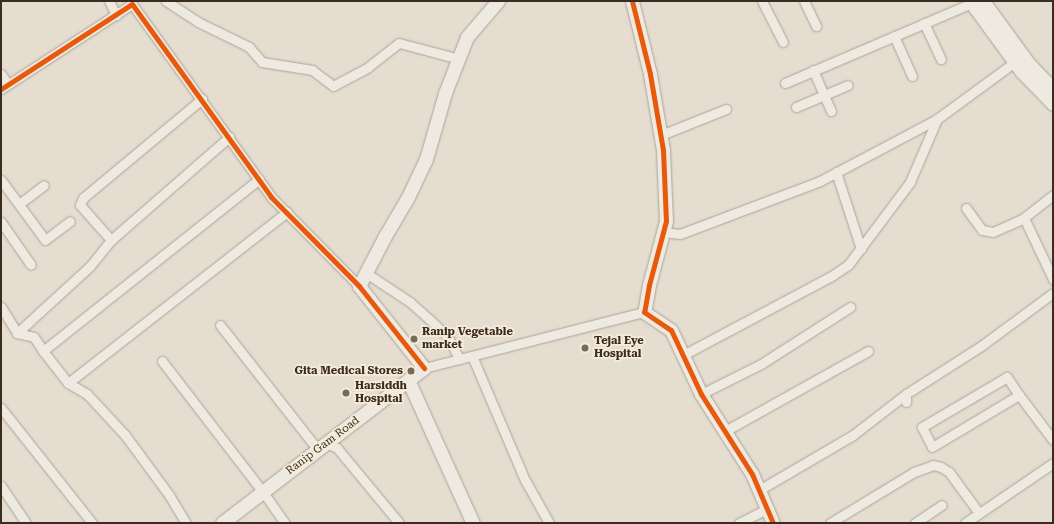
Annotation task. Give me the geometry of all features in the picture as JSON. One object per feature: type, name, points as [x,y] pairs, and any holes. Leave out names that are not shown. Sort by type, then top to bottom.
[{"type":"street","points":[[109,1],[116,15]]},
{"type":"street","points":[[166,1],[198,22],[249,47],[262,62],[312,70],[333,86],[368,67],[399,43],[459,59]]},
{"type":"street","points":[[359,286],[385,236],[408,198],[426,159],[445,93],[467,37],[497,1]]},
{"type":"street","points":[[632,1],[650,74],[661,134],[666,221],[644,312]]},
{"type":"street","points":[[762,1],[783,42]]},
{"type":"street","points":[[804,1],[816,26]]},
{"type":"street","points":[[785,82],[975,2]]},
{"type":"street","points":[[975,2],[1015,62],[1053,104]]},
{"type":"street","points":[[975,2],[1053,89]]},
{"type":"street","points":[[1,74],[5,86],[134,3],[272,196],[359,286],[424,368],[644,312],[671,330],[701,394],[752,474],[773,523]]},
{"type":"street","points":[[924,23],[941,59]]},
{"type":"street","points":[[894,36],[912,76]]},
{"type":"street","points":[[663,232],[680,234],[754,207],[836,172],[937,119],[1015,62]]},
{"type":"street","points":[[813,70],[831,111]]},
{"type":"street","points":[[796,107],[848,85]]},
{"type":"street","points":[[111,240],[80,205],[83,198],[202,99]]},
{"type":"street","points":[[661,134],[726,109]]},
{"type":"street","points":[[683,355],[830,277],[848,265],[861,250],[910,182],[937,119]]},
{"type":"street","points":[[17,333],[90,266],[111,240],[229,137]]},
{"type":"street","points":[[836,172],[861,250]]},
{"type":"street","points":[[43,351],[259,179]]},
{"type":"street","points":[[1,180],[44,240],[70,221]]},
{"type":"street","points":[[19,204],[44,186]]},
{"type":"street","points":[[966,208],[982,230],[993,232],[1024,218],[1053,195]]},
{"type":"street","points":[[68,384],[287,212]]},
{"type":"street","points":[[1024,218],[1053,280]]},
{"type":"street","points":[[1,222],[31,265]]},
{"type":"street","points":[[366,273],[410,302],[429,319],[448,337],[459,359]]},
{"type":"street","points":[[759,490],[853,435],[981,346],[1053,293]]},
{"type":"street","points":[[1,307],[17,333],[34,337],[68,384],[87,394],[125,435],[169,495],[186,523]]},
{"type":"street","points":[[701,394],[761,364],[850,307]]},
{"type":"street","points":[[220,325],[322,447],[337,448],[399,523]]},
{"type":"street","points":[[725,432],[868,350]]},
{"type":"street","points":[[472,356],[525,480],[549,523]]},
{"type":"street","points":[[162,361],[263,492],[285,523]]},
{"type":"street","name":"Ranip Gam Road","points":[[222,523],[424,368]]},
{"type":"street","points":[[1019,395],[932,447],[922,427],[1007,377],[1053,440]]},
{"type":"street","points":[[408,380],[473,523]]},
{"type":"street","points":[[1,408],[92,523]]},
{"type":"street","points":[[965,523],[1053,463]]},
{"type":"street","points":[[830,523],[914,472],[933,465],[941,467],[949,472],[979,513]]},
{"type":"street","points":[[1,486],[26,523]]},
{"type":"street","points":[[915,523],[942,505]]},
{"type":"street","points":[[738,523],[767,509]]},
{"type":"cycle path","points":[[632,1],[650,74],[663,150],[666,221],[649,285],[644,312],[671,330],[701,394],[752,474],[773,523]]},
{"type":"cycle path","points":[[1,89],[132,4],[271,197],[359,286],[424,368]]},
{"type":"place","name":"Ranip Vegetable market","points":[[414,339]]},
{"type":"place","name":"Tejal Eye Hospital","points":[[585,348]]},
{"type":"place","name":"Gita Medical Stores","points":[[411,371]]},
{"type":"place","name":"Harsiddh Hospital","points":[[346,393]]}]
